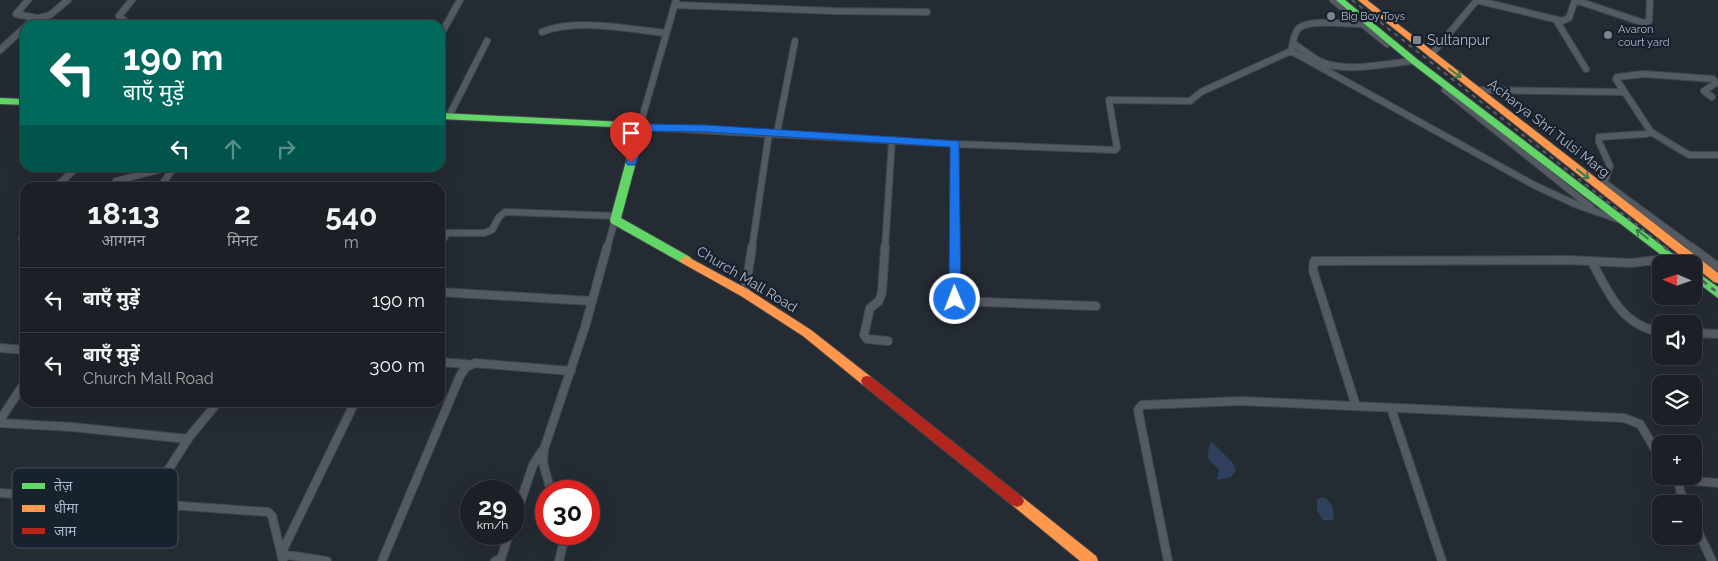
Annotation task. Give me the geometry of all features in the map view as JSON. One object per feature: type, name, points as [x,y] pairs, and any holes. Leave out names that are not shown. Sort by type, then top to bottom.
[{"type":"main road","name":"Acharya Shri Tulsi Marg","points":[[1340,0],[1411,61],[1628,222],[1669,255]]},
{"type":"main road","name":"Acharya Shri Tulsi Marg","points":[[1362,0],[1431,55],[1604,186],[1710,274],[1718,293]]},
{"type":"main road","points":[[0,101],[20,102]]},
{"type":"main road","points":[[445,116],[641,126],[615,218]]},
{"type":"main road","name":"Church Mall Road","points":[[615,218],[746,293],[807,333],[1091,561]]},
{"type":"street","points":[[28,0],[16,14],[36,18],[50,16],[68,0]]},
{"type":"street","points":[[124,20],[119,16],[132,0]]},
{"type":"street","points":[[445,27],[460,0]]},
{"type":"street","points":[[1333,0],[1597,212]]},
{"type":"street","points":[[1431,55],[1476,0],[1556,20],[1567,20],[1575,0],[1644,23],[1649,22],[1650,0]]},
{"type":"street","points":[[927,12],[834,12],[676,3],[665,33],[641,126],[955,144],[1116,150],[1109,100],[1190,101],[1201,92],[1291,51]]},
{"type":"street","points":[[1556,20],[1586,69]]},
{"type":"street","points":[[1291,51],[1298,29],[1305,25],[1362,24]]},
{"type":"street","points":[[542,32],[548,28],[558,27],[665,33]]},
{"type":"street","points":[[0,50],[20,32]]},
{"type":"street","points":[[445,114],[487,41]]},
{"type":"street","points":[[0,42],[8,43]]},
{"type":"street","points":[[746,293],[773,133],[795,42]]},
{"type":"street","points":[[1293,43],[1317,59],[1331,65],[1386,65],[1411,61]]},
{"type":"street","points":[[1291,51],[1534,185],[1597,212],[1628,222]]},
{"type":"street","points":[[1712,97],[1704,91],[1716,83],[1712,79],[1644,74],[1617,77],[1616,79],[1650,132],[1670,142],[1689,155],[1718,156]]},
{"type":"street","points":[[1477,90],[1624,92]]},
{"type":"street","points":[[1604,186],[1610,166],[1599,142],[1599,137],[1650,132]]},
{"type":"street","points":[[888,341],[867,339],[864,335],[870,308],[879,301],[882,292],[892,140]]},
{"type":"street","points":[[955,144],[955,299],[963,302],[1096,306]]},
{"type":"street","points":[[61,182],[72,172]]},
{"type":"street","points":[[116,181],[151,172]]},
{"type":"street","points":[[445,236],[447,232],[484,233],[492,230],[499,217],[506,212],[615,218],[571,371],[544,449],[543,463],[548,480]]},
{"type":"street","points":[[1356,406],[1313,270],[1314,260],[1652,262]]},
{"type":"street","points":[[1592,262],[1614,301],[1625,315],[1646,330],[1652,331]]},
{"type":"street","points":[[445,292],[591,301]]},
{"type":"street","points":[[1702,333],[1718,334]]},
{"type":"street","points":[[0,348],[20,350]]},
{"type":"street","points":[[445,362],[466,364]]},
{"type":"street","points":[[382,561],[460,376],[466,367],[476,363],[571,371]]},
{"type":"street","points":[[20,390],[0,422],[72,427],[188,439]]},
{"type":"street","points":[[1168,561],[1138,407],[1241,402],[1624,418],[1640,424],[1652,444]]},
{"type":"street","points":[[169,468],[188,439],[214,407]]},
{"type":"street","points":[[282,557],[353,407]]},
{"type":"street","points":[[1391,408],[1442,561]]},
{"type":"street","points":[[525,489],[533,465],[544,449]]},
{"type":"street","points":[[1702,482],[1718,483]]},
{"type":"street","points":[[178,505],[268,512],[272,516],[282,557]]},
{"type":"street","points":[[1702,540],[1712,561]]},
{"type":"street","points":[[495,561],[501,559],[505,545]]},
{"type":"street","points":[[559,561],[563,545]]},
{"type":"street","points":[[282,557],[327,561]]},
{"type":"water","points":[[1211,441],[1232,462],[1236,471],[1231,477],[1217,480],[1219,469],[1208,457]]},
{"type":"water","points":[[1323,497],[1329,501],[1332,507],[1334,513],[1333,520],[1323,520],[1317,511],[1317,499]]},
{"type":"railway","points":[[1352,0],[1666,248]]},
{"type":"railway","points":[[1664,247],[1674,255]]},
{"type":"railway","points":[[1702,280],[1718,293]]},
{"type":"traffic: fast","points":[[1340,0],[1414,61],[1669,255]]},
{"type":"traffic: fast","points":[[0,101],[20,102]]},
{"type":"traffic: fast","points":[[445,116],[641,125],[615,220],[686,260]]},
{"type":"traffic: fast","points":[[1702,280],[1718,293]]},
{"type":"traffic: slow","points":[[1362,0],[1718,279]]},
{"type":"traffic: slow","points":[[686,260],[745,293],[807,333],[867,381]]},
{"type":"traffic: slow","points":[[1017,501],[1091,561]]},
{"type":"traffic: jam","points":[[867,381],[1017,501]]},
{"type":"place","name":"Big Boy Toys","points":[[1331,16]]},
{"type":"place","name":"Avaron court yard","points":[[1608,35]]},
{"type":"place","name":"Sultanpur","points":[[1417,40]]},
{"type":"route","points":[[631,163],[642,127],[955,144],[955,299]]}]
